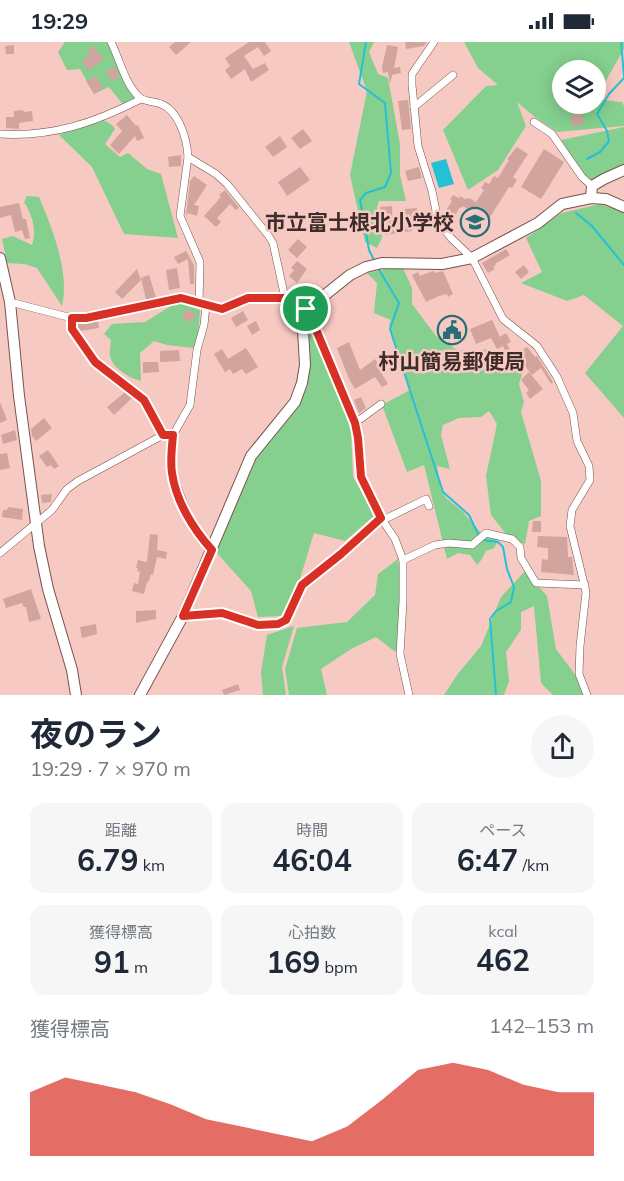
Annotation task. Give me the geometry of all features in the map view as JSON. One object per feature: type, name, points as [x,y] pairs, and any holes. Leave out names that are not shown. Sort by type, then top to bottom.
[{"type":"street","points":[[111,42],[126,77],[141,99],[168,107],[185,138],[188,157],[180,216],[200,262],[204,325],[197,350],[190,405],[173,435],[172,474],[194,530],[212,550]]},
{"type":"street","points":[[434,42],[412,74],[418,146],[432,191],[438,221],[451,238],[472,258],[503,319],[537,346],[557,377],[573,413],[577,441],[589,466],[590,480],[572,510],[570,526],[586,592],[579,674],[586,695]]},
{"type":"street","points":[[414,107],[453,75]]},
{"type":"street","points":[[0,134],[58,132],[124,108],[141,99]]},
{"type":"street","points":[[534,122],[552,134],[582,177],[592,186]]},
{"type":"street","points":[[188,157],[216,174],[231,188],[268,235],[273,243],[285,298]]},
{"type":"street","points":[[592,186],[624,170]]},
{"type":"street","points":[[591,198],[592,186]]},
{"type":"street","points":[[140,695],[183,616],[251,456],[295,402],[302,383],[305,365],[303,330],[305,313],[350,275],[366,267],[382,263],[442,264],[472,258],[538,223],[562,204],[591,198],[606,199],[624,207]]},
{"type":"street","points":[[0,258],[10,302],[35,525],[45,579],[66,647],[76,695]]},
{"type":"street","points":[[10,302],[72,318],[86,318],[181,298],[222,309],[248,298],[285,298],[305,313],[317,332],[355,423],[361,477],[395,539],[403,560],[404,601],[400,654],[409,695]]},
{"type":"street","points":[[72,318],[72,329],[95,362],[144,400],[163,435]]},
{"type":"street","points":[[355,423],[381,404]]},
{"type":"street","points":[[0,553],[52,510],[68,489],[78,481],[163,435],[173,435]]},
{"type":"street","points":[[183,616],[222,613],[258,625],[278,624],[286,620],[302,585],[382,519],[426,499],[429,506]]},
{"type":"street","points":[[403,560],[435,545],[449,543],[472,545],[486,533],[496,534],[512,539],[520,547],[521,558],[536,583],[585,585]]},
{"type":"green space","points":[[65,42],[108,42],[139,98],[125,107],[109,87],[94,94],[80,69],[67,70],[58,52]]},
{"type":"green space","points":[[349,42],[374,42],[369,52],[378,74],[388,78],[400,144],[400,175],[406,201],[379,201],[377,207],[382,238],[377,248],[365,242],[350,175],[367,91]]},
{"type":"green space","points":[[464,42],[624,42],[624,49],[606,80],[606,60],[552,60],[552,114],[606,114],[606,100],[622,102],[624,126],[557,132],[517,102],[526,126],[498,170],[468,190],[443,130],[486,86],[498,85],[478,68]]},
{"type":"green space","points":[[99,117],[115,129],[105,144],[120,157],[128,153],[147,169],[161,174],[178,238],[124,234],[92,167],[59,135]]},
{"type":"green space","points":[[624,127],[624,165],[592,180],[584,176],[561,140]]},
{"type":"green space","points":[[27,196],[39,197],[54,236],[64,279],[62,306],[37,268],[24,264],[7,263],[2,239],[13,236],[32,245],[33,223],[24,202]]},
{"type":"green space","points":[[600,204],[624,212],[624,418],[585,373],[623,326],[584,295],[567,301],[521,283],[542,272],[526,238],[562,213]]},
{"type":"green space","points":[[402,266],[412,288],[412,304],[436,336],[457,350],[486,349],[495,371],[510,373],[519,367],[522,374],[519,384],[524,402],[521,412],[541,481],[541,516],[529,521],[525,544],[510,539],[491,515],[486,476],[497,424],[489,411],[481,417],[459,418],[443,425],[441,435],[450,469],[437,466],[441,490],[482,534],[494,534],[498,541],[494,548],[486,551],[477,565],[470,555],[458,553],[447,559],[424,465],[407,472],[382,405],[410,390],[389,324],[391,320],[374,313],[377,283],[367,273]]},
{"type":"green space","points":[[179,301],[200,310],[198,339],[193,348],[154,341],[140,353],[141,381],[118,369],[110,356],[111,340],[104,334],[112,324],[145,322]]},
{"type":"green space","points":[[308,328],[310,328],[339,394],[351,430],[353,477],[375,515],[345,541],[314,533],[299,582],[281,616],[258,617],[251,591],[215,551],[255,456],[308,386]]},
{"type":"green space","points":[[398,559],[401,583],[398,654],[376,637],[351,649],[321,669],[327,695],[289,695],[285,669],[297,628],[347,622],[375,595],[378,574]]},
{"type":"green space","points":[[525,571],[547,596],[556,649],[577,677],[586,695],[553,695],[541,683],[534,606],[521,612],[521,630],[506,652],[509,681],[504,695],[444,695],[481,646],[501,597]]},
{"type":"green space","points":[[294,626],[282,667],[286,695],[263,695],[261,672],[267,635]]},
{"type":"water","points":[[446,159],[454,184],[439,188],[431,163]]},
{"type":"building","points":[[175,42],[191,42],[176,55],[169,47]]},
{"type":"building","points":[[249,42],[265,42],[271,51],[264,56],[258,47],[244,56],[253,69],[265,63],[269,70],[251,82],[245,69],[231,79],[225,70],[230,66],[225,58]]},
{"type":"building","points":[[405,42],[427,42],[424,46],[406,49]]},
{"type":"building","points":[[14,45],[14,54],[6,54],[5,46]]},
{"type":"building","points":[[387,45],[398,47],[394,68],[400,67],[401,73],[392,75],[390,84],[388,72],[383,73],[382,67]]},
{"type":"building","points":[[93,46],[104,59],[88,70],[82,62],[91,54],[88,49]]},
{"type":"building","points":[[115,66],[119,77],[112,81],[106,71]]},
{"type":"building","points":[[96,76],[103,89],[94,94],[86,81]]},
{"type":"building","points":[[408,100],[411,129],[402,130],[398,101]]},
{"type":"building","points":[[23,110],[24,112],[32,111],[33,121],[19,123],[19,129],[6,128],[6,117],[14,117],[14,111]]},
{"type":"building","points":[[581,114],[584,124],[573,127],[570,116]]},
{"type":"building","points":[[127,115],[136,126],[138,125],[144,138],[137,141],[135,136],[119,154],[110,145],[122,131],[116,124]]},
{"type":"building","points":[[303,129],[312,141],[300,149],[291,138]]},
{"type":"building","points":[[280,136],[287,147],[273,157],[265,147]]},
{"type":"building","points":[[517,147],[528,154],[513,177],[517,180],[512,188],[509,187],[482,230],[473,224],[478,216],[463,206],[450,223],[443,218],[453,195],[476,202],[484,190],[481,188],[485,182],[489,184],[494,176],[498,178],[509,160],[507,159]]},
{"type":"building","points":[[544,149],[564,162],[541,199],[521,187]]},
{"type":"building","points":[[181,155],[181,166],[169,167],[168,157]]},
{"type":"building","points":[[300,167],[310,180],[287,196],[278,182]]},
{"type":"building","points":[[419,167],[422,178],[408,181],[405,171]]},
{"type":"building","points":[[194,176],[207,185],[194,205],[199,206],[197,216],[188,213],[186,216],[190,181]]},
{"type":"building","points":[[225,190],[239,208],[236,210],[230,204],[217,218],[221,222],[216,227],[204,216]]},
{"type":"building","points":[[19,203],[23,219],[26,219],[30,238],[25,239],[22,230],[15,232],[11,215],[0,218],[0,207]]},
{"type":"building","points":[[392,206],[393,227],[406,225],[405,209],[417,208],[417,212],[424,211],[425,218],[422,218],[422,222],[411,223],[412,231],[385,235],[383,225],[381,225],[380,207]]},
{"type":"building","points":[[298,239],[307,247],[297,258],[288,250]]},
{"type":"building","points":[[506,249],[510,255],[495,264],[493,267],[495,269],[488,273],[482,263]]},
{"type":"building","points":[[186,251],[194,265],[194,284],[190,284],[188,259],[178,264],[174,257]]},
{"type":"building","points":[[297,261],[307,269],[297,283],[289,276],[294,270],[291,268]]},
{"type":"building","points":[[524,265],[529,272],[521,279],[515,272]]},
{"type":"building","points":[[177,268],[180,288],[169,290],[166,270]]},
{"type":"building","points":[[137,269],[141,280],[122,299],[115,292]]},
{"type":"building","points":[[433,271],[435,273],[443,271],[453,294],[448,297],[447,294],[439,296],[426,302],[412,275],[418,272],[420,276]]},
{"type":"building","points":[[149,275],[156,297],[146,300],[141,278]]},
{"type":"building","points":[[185,309],[195,312],[193,322],[183,319]]},
{"type":"building","points":[[243,311],[248,320],[236,327],[231,318]]},
{"type":"building","points":[[492,320],[500,337],[506,333],[511,342],[507,344],[512,354],[508,356],[503,346],[497,349],[491,338],[476,344],[470,329]]},
{"type":"building","points":[[98,321],[99,328],[80,331],[78,327],[78,324]]},
{"type":"building","points":[[256,321],[260,330],[252,335],[247,326]]},
{"type":"building","points":[[456,321],[462,338],[449,343],[442,326]]},
{"type":"building","points":[[349,342],[360,370],[375,359],[388,384],[382,387],[375,377],[355,389],[337,348]]},
{"type":"building","points":[[527,347],[535,357],[537,356],[553,382],[551,384],[541,368],[532,375],[521,361],[508,370],[503,363]]},
{"type":"building","points":[[246,348],[258,367],[246,374],[242,369],[233,374],[230,369],[225,372],[214,354],[222,349],[228,359]]},
{"type":"building","points":[[179,350],[180,361],[160,362],[160,351]]},
{"type":"building","points":[[143,362],[158,362],[159,372],[143,373]]},
{"type":"building","points":[[529,372],[543,389],[530,399],[526,393],[529,390],[521,380]]},
{"type":"building","points":[[125,392],[132,398],[114,415],[107,407]]},
{"type":"building","points":[[361,397],[366,408],[359,413],[354,400]]},
{"type":"building","points":[[0,402],[7,420],[0,423]]},
{"type":"building","points":[[44,418],[52,428],[36,441],[31,429]]},
{"type":"building","points":[[15,430],[17,440],[3,444],[1,435]]},
{"type":"building","points":[[48,450],[59,466],[54,469],[51,465],[47,467],[39,456]]},
{"type":"building","points":[[7,453],[10,468],[0,470],[0,454]]},
{"type":"building","points":[[52,494],[51,502],[42,503],[41,495]]},
{"type":"building","points":[[8,507],[23,509],[22,520],[2,517],[3,510],[7,510]]},
{"type":"building","points":[[533,521],[541,521],[541,532],[532,532]]},
{"type":"building","points":[[150,534],[158,535],[157,550],[167,552],[166,559],[157,557],[153,575],[151,574],[147,582],[144,594],[132,591],[134,583],[138,584],[140,572],[136,568],[138,560],[147,562]]},
{"type":"building","points":[[538,536],[567,537],[568,557],[572,557],[574,575],[541,572],[542,559],[548,560],[548,548],[537,547]]},
{"type":"building","points":[[31,589],[41,619],[29,622],[26,607],[22,603],[6,608],[3,599]]},
{"type":"building","points":[[156,610],[156,619],[136,623],[136,611]]},
{"type":"building","points":[[96,624],[97,634],[82,638],[80,627]]},
{"type":"building","points":[[238,684],[240,690],[224,695],[222,690]]},
{"type":"waterway","points":[[366,42],[359,84],[385,103],[391,173],[385,187],[366,193],[360,200],[369,250],[374,260]]},
{"type":"waterway","points":[[621,42],[624,76]]},
{"type":"waterway","points":[[587,159],[600,152],[609,141],[607,131],[597,114],[609,94],[624,78]]},
{"type":"waterway","points":[[576,213],[592,226],[624,265]]},
{"type":"waterway","points":[[378,268],[399,303],[390,329],[443,492],[469,515],[479,536]]},
{"type":"waterway","points":[[483,540],[498,542],[503,547],[507,569],[514,587],[511,602],[496,611],[490,619],[496,695]]},
{"type":"place","name":"市立富士根北小学校","points":[[475,222]]},
{"type":"place","name":"村山簡易郵便局","points":[[452,330]]},
{"type":"route","points":[[181,298],[222,309],[248,298],[285,298],[306,309],[305,316],[317,332],[355,423],[361,477],[381,518],[302,585],[286,620],[278,624],[258,625],[222,613],[210,612],[183,616],[212,550],[194,530],[172,474],[173,435],[163,435],[144,400],[95,362],[72,329],[72,318],[86,318],[181,298]]}]
